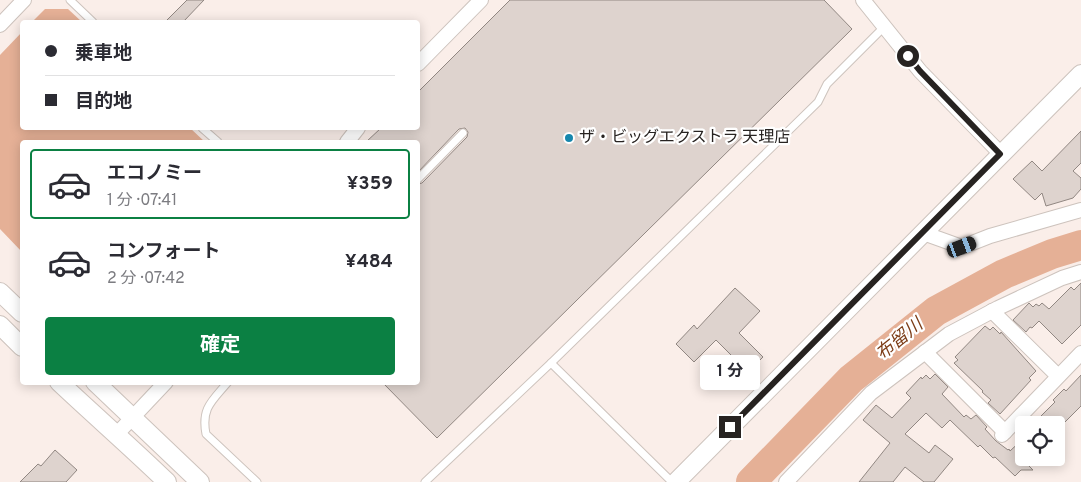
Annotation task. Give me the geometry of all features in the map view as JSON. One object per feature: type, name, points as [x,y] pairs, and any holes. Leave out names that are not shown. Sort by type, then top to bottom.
[{"type":"street","points":[[0,25],[24,0]]},
{"type":"street","points":[[863,0],[920,71],[1000,154]]},
{"type":"street","points":[[420,62],[478,1]]},
{"type":"street","points":[[674,482],[1081,74]]},
{"type":"street","points":[[349,140],[356,130]]},
{"type":"street","points":[[923,233],[962,247],[990,236],[1081,210]]},
{"type":"street","points":[[786,482],[871,393],[949,334],[992,311],[1062,278],[1081,272]]},
{"type":"street","points":[[0,292],[20,311]]},
{"type":"street","points":[[992,311],[1058,376]]},
{"type":"street","points":[[0,325],[20,345]]},
{"type":"street","points":[[924,352],[1003,433],[1081,353]]},
{"type":"street","points":[[62,385],[167,482]]},
{"type":"street","points":[[98,385],[200,482]]},
{"type":"street","points":[[116,435],[163,385]]},
{"type":"lane","points":[[70,0],[91,20]]},
{"type":"lane","points":[[425,482],[552,363],[818,102],[827,84],[884,27]]},
{"type":"lane","points":[[204,130],[216,140]]},
{"type":"lane","points":[[420,177],[463,133]]},
{"type":"lane","points":[[552,363],[674,482]]},
{"type":"lane","points":[[226,385],[210,404],[204,415],[206,434],[257,482]]},
{"type":"shaded area","points":[[45,9],[68,9],[80,20],[34,20]]},
{"type":"shaded area","points":[[20,34],[20,130],[192,130],[203,140],[20,140],[20,250],[0,229],[0,55]]},
{"type":"building","points":[[187,0],[204,0],[185,20],[167,20]]},
{"type":"building","points":[[510,0],[824,0],[852,29],[437,438],[385,385],[420,385],[420,184],[467,137],[468,132],[465,128],[459,129],[420,170],[420,140],[368,140],[379,130],[420,130],[420,90]]},
{"type":"building","points":[[1081,131],[1081,163],[1073,171],[1081,178],[1081,189],[1073,198],[1046,206],[1042,193],[1035,200],[1013,179],[1032,161],[1042,171]]},
{"type":"building","points":[[1081,283],[1081,325],[1062,344],[1039,321],[1026,332],[1013,320],[1029,303],[1033,307],[1036,304],[1039,306],[1042,303],[1049,309],[1071,287],[1074,290]]},
{"type":"building","points":[[735,288],[760,311],[739,333],[763,357],[737,383],[723,371],[735,359],[716,340],[694,362],[676,344],[694,325],[697,329]]},
{"type":"building","points":[[985,326],[990,330],[993,327],[1000,334],[1001,332],[1036,371],[1029,378],[1031,380],[1000,414],[988,403],[991,400],[983,391],[954,363],[958,360],[955,357]]},
{"type":"building","points":[[935,374],[948,387],[942,394],[964,417],[966,415],[971,419],[976,415],[996,441],[1010,451],[1015,446],[1015,466],[1029,466],[1033,470],[1021,470],[1015,476],[980,445],[978,447],[950,420],[942,428],[926,413],[905,434],[929,453],[935,445],[953,459],[934,482],[924,482],[905,467],[893,482],[859,482],[890,443],[863,420],[876,405],[892,418],[911,398],[906,393],[921,377],[922,379],[926,375],[930,379]]},
{"type":"building","points":[[1081,375],[1081,406],[1065,422],[1065,416],[1041,416],[1055,402],[1053,400],[1064,389],[1066,391]]},
{"type":"building","points":[[55,450],[77,470],[66,482],[20,482],[38,464],[41,466]]},
{"type":"waterway","name":"布留川","points":[[751,482],[851,379],[936,311],[1004,274],[1052,254],[1081,245]]},
{"type":"place","name":"ザ・ビッグエクストラ 天理店","points":[[569,138]]},
{"type":"route","points":[[730,427],[1000,154],[920,71],[908,56]]}]
